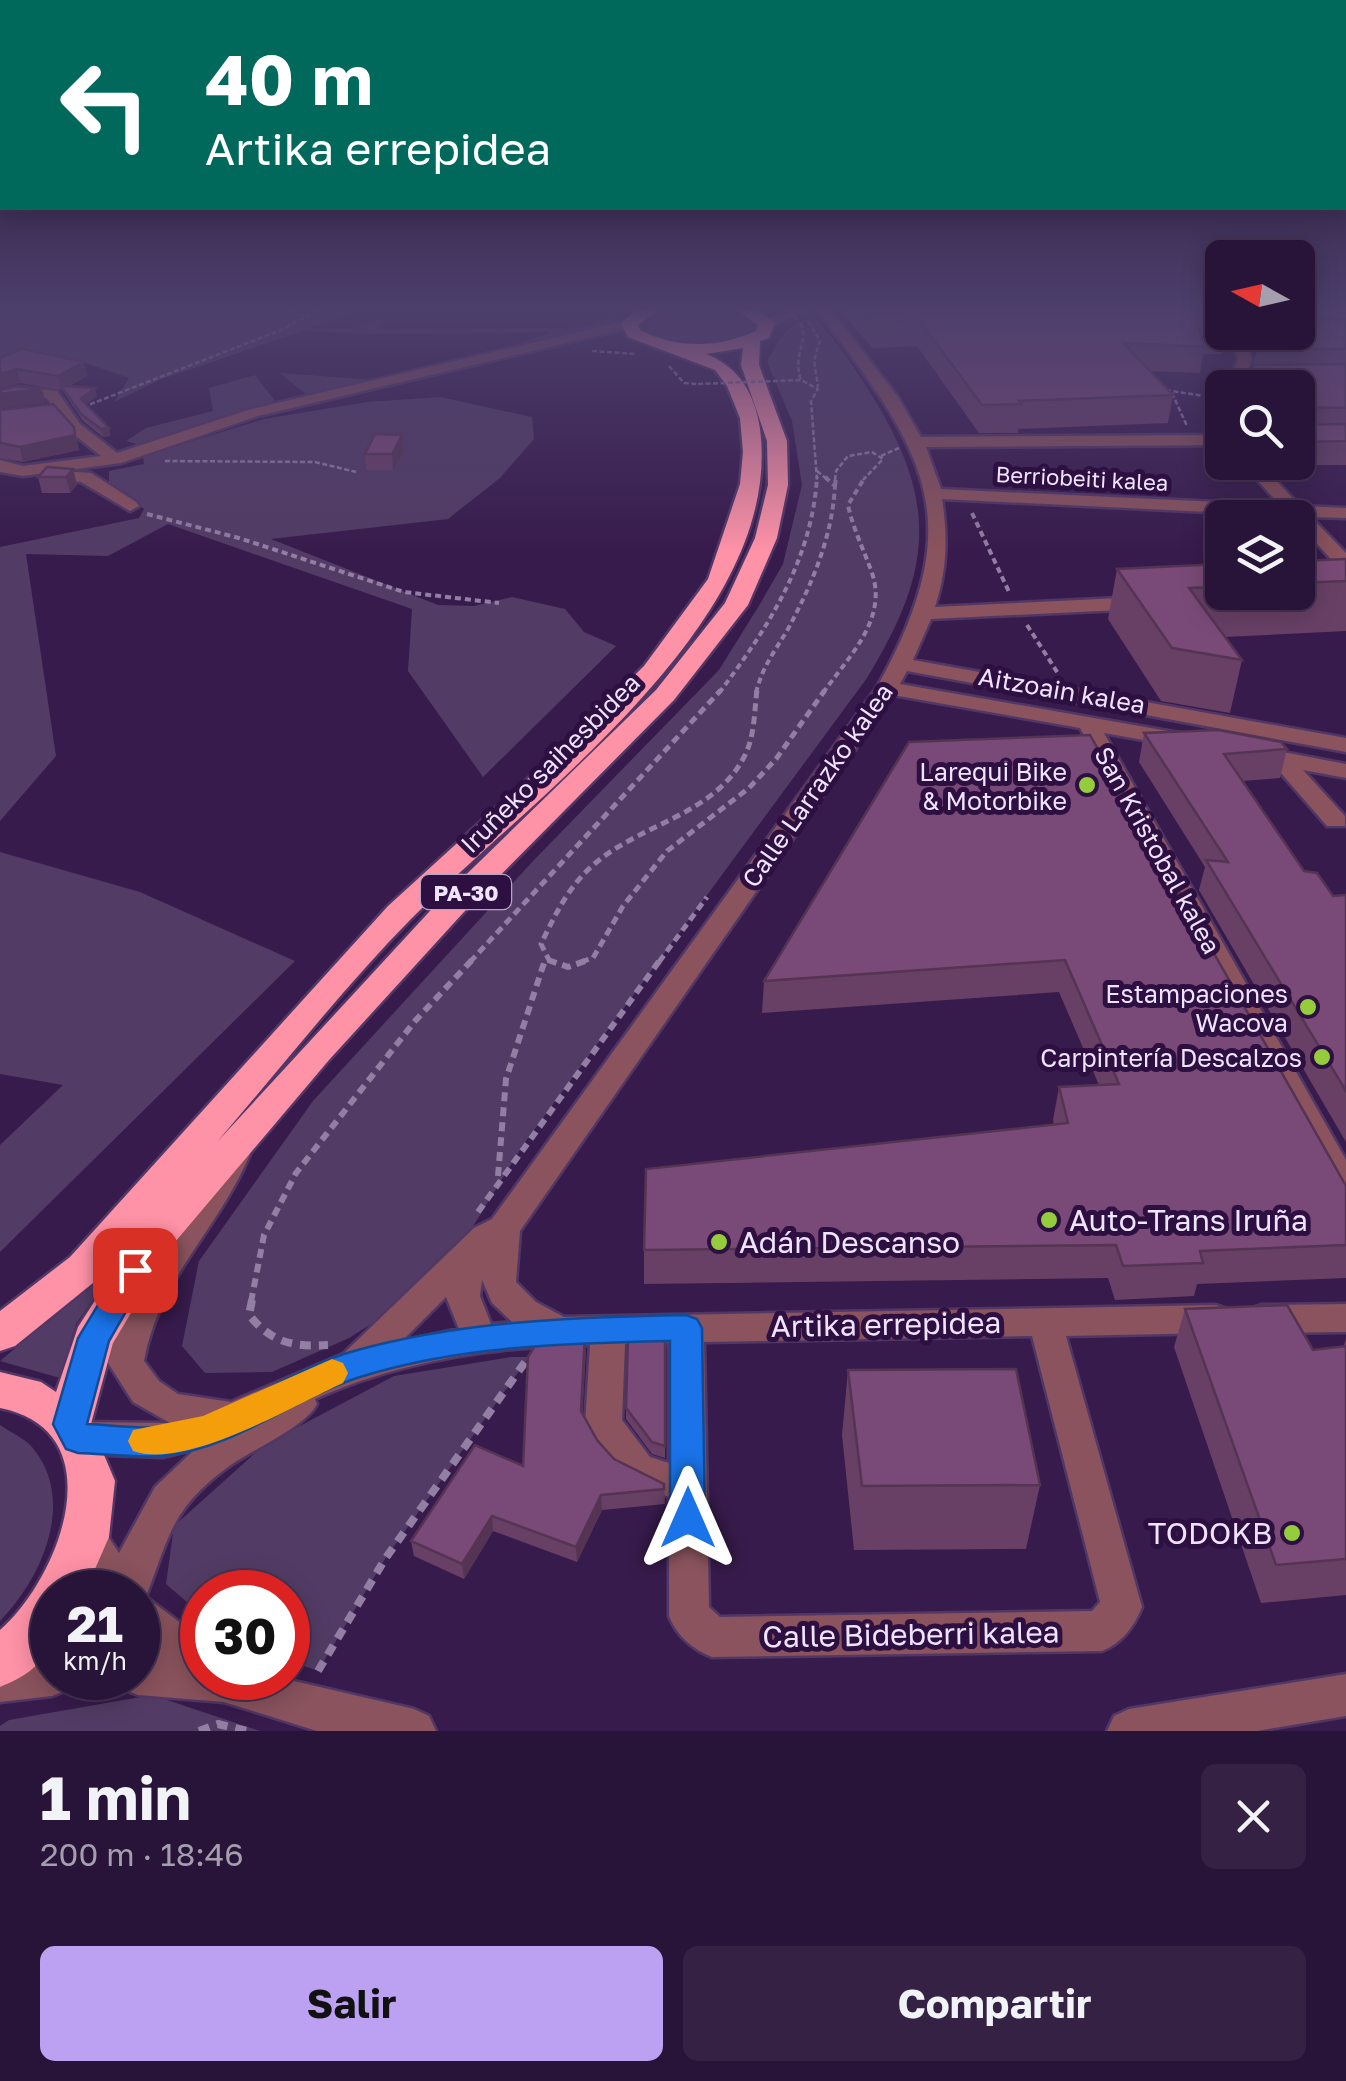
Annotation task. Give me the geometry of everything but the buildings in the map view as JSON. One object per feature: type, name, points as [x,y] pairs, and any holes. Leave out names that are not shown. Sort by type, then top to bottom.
[{"type":"highway","name":"Iruñeko saihesbidea","points":[[0,1334],[84,1268],[399,913],[555,770],[652,672],[692,622],[719,579],[750,484],[753,452],[749,418],[738,391]]},
{"type":"highway","name":"Iruñeko saihesbidea","points":[[73,1431],[94,1338],[156,1237],[452,906],[665,694],[736,605],[766,538],[778,485],[777,441],[759,391]]},
{"type":"highway","points":[[0,1390],[26,1395],[73,1431],[92,1481],[86,1537],[71,1570]]},
{"type":"highway","points":[[0,1663],[30,1635]]},
{"type":"street","points":[[58,476],[254,413],[350,391]]},
{"type":"street","name":"Calle Larrazko kalea","points":[[346,1353],[469,1257],[486,1237],[490,1219],[886,688],[916,641],[938,559],[937,494],[908,449],[881,391]]},
{"type":"street","points":[[0,397],[10,393],[52,394],[57,411],[115,460]]},
{"type":"street","points":[[908,449],[1205,440]]},
{"type":"street","points":[[4,469],[115,460]]},
{"type":"street","points":[[86,477],[115,460]]},
{"type":"street","points":[[4,469],[34,477],[86,477],[130,506]]},
{"type":"street","points":[[1266,480],[1285,500]]},
{"type":"street","name":"Berriobeiti kalea","points":[[937,494],[1205,506]]},
{"type":"street","name":"Berriobeiti kalea","points":[[1315,511],[1346,513]]},
{"type":"street","points":[[1315,532],[1346,564]]},
{"type":"street","points":[[925,612],[1172,602]]},
{"type":"street","name":"Aitzoain kalea","points":[[902,664],[1346,745]]},
{"type":"street","name":"Aitzoain kalea","points":[[886,688],[1346,770]]},
{"type":"street","name":"San Kristobal kalea","points":[[1087,722],[1346,1188]]},
{"type":"street","points":[[1280,758],[1336,821]]},
{"type":"street","points":[[233,1418],[158,1406],[139,1387],[126,1363],[138,1307],[160,1268],[224,1184],[238,1143]]},
{"type":"street","name":"Calle Larrazko kalea","points":[[490,1219],[498,1278],[510,1306],[560,1330]]},
{"type":"street","points":[[469,1257],[463,1296],[480,1339]]},
{"type":"street","name":"Artika errepidea","points":[[73,1431],[163,1441],[233,1418],[346,1353],[428,1348],[560,1330],[1346,1318]]},
{"type":"street","name":"Calle Bideberri kalea","points":[[686,1328],[689,1616],[712,1638],[1102,1632],[1122,1607],[1045,1321]]},
{"type":"street","points":[[608,1329],[603,1424],[638,1469],[688,1486]]},
{"type":"street","name":"Artika errepidea","points":[[133,1570],[147,1528],[175,1488],[244,1434],[333,1386],[428,1348]]},
{"type":"street","name":"Artika errepidea","points":[[86,1537],[109,1570]]},
{"type":"street","points":[[160,1630],[180,1646]]},
{"type":"street","points":[[0,1681],[30,1678]]},
{"type":"street","points":[[1129,1731],[1346,1696]]},
{"type":"street","points":[[290,1700],[324,1712],[414,1731]]},
{"type":"path","points":[[57,411],[113,391]]},
{"type":"path","points":[[346,1353],[266,1339],[249,1315],[264,1234],[296,1172],[415,1020],[686,731],[751,651],[787,591],[816,510],[811,401],[816,391]]},
{"type":"path","points":[[1168,391],[1205,397]]},
{"type":"path","points":[[1172,393],[1190,433]]},
{"type":"path","points":[[490,1219],[498,1179],[506,1079],[545,958],[541,944],[556,905],[601,855],[696,804],[746,758],[755,726],[760,675],[801,602],[829,531],[836,471],[848,456],[861,452],[881,456],[892,448],[908,449],[898,426]]},
{"type":"path","points":[[545,958],[568,968],[593,958],[623,906],[666,852],[749,788],[799,730],[854,652],[875,617],[878,597],[874,571],[856,537],[848,505],[861,482],[882,461],[881,456]]},
{"type":"path","points":[[115,460],[315,462],[356,472]]},
{"type":"path","points":[[817,471],[835,486]]},
{"type":"path","points":[[968,505],[1016,608],[1071,694]]},
{"type":"path","points":[[130,506],[172,523],[240,538],[417,594],[467,604],[499,602]]},
{"type":"path","points":[[490,1219],[498,1179],[714,888]]},
{"type":"path","points":[[318,1671],[385,1558],[529,1357]]},
{"type":"path","points":[[199,1731],[218,1724],[247,1731]]},
{"type":"shaded area","points":[[121,391],[137,391],[114,402]]},
{"type":"shaded area","points":[[209,391],[267,391],[275,401],[140,445],[126,441],[146,428],[213,411]]},
{"type":"shaded area","points":[[301,391],[333,391],[309,397]]},
{"type":"shaded area","points":[[779,391],[868,391],[911,477],[919,542],[914,574],[904,607],[867,678],[523,1145],[467,1236],[392,1311],[349,1338],[272,1372],[205,1373],[182,1346],[199,1261],[313,1101],[534,860],[719,670],[760,604],[783,564],[802,485],[792,421]]},
{"type":"shaded area","points":[[440,397],[532,417],[534,439],[500,478],[448,519],[271,539],[438,605],[474,606],[512,597],[565,609],[584,632],[616,646],[483,777],[408,671],[412,609],[168,524],[108,556],[26,554],[56,756],[0,821],[0,547],[139,518],[144,509],[109,484],[109,471],[144,464],[143,456],[264,419],[367,402]]},
{"type":"shaded area","points":[[0,852],[140,892],[295,961],[0,1252],[0,1145],[63,1085],[0,1074]]},
{"type":"shaded area","points":[[120,1261],[76,1324],[60,1378],[0,1361]]},
{"type":"shaded area","points":[[529,1357],[385,1559],[318,1671],[310,1668],[310,1570],[180,1570],[180,1596],[166,1584],[174,1526],[264,1445],[394,1376]]},
{"type":"shaded area","points":[[0,1425],[29,1444],[45,1468],[52,1490],[53,1514],[40,1561],[36,1570],[30,1570],[29,1583],[0,1621]]},
{"type":"shaded area","points":[[160,1698],[260,1731],[0,1731],[0,1726],[9,1720],[123,1700]]},
{"type":"slow traffic","points":[[145,1441],[163,1441],[209,1428],[332,1373]]},
{"type":"place","name":"Larequi Bike & Motorbike","points":[[1087,785]]},
{"type":"place","name":"Estampaciones Wacova","points":[[1308,1007]]},
{"type":"place","name":"Carpintería Descalzos","points":[[1322,1057]]},
{"type":"place","name":"Auto-Trans Iruña","points":[[1049,1220]]},
{"type":"place","name":"Adán Descanso","points":[[719,1242]]},
{"type":"place","name":"TODOKB","points":[[1292,1533]]},
{"type":"route","points":[[135,1270],[94,1338],[69,1424],[78,1438],[163,1441],[209,1428],[354,1365],[428,1348],[560,1330],[686,1328],[688,1518]]}]
